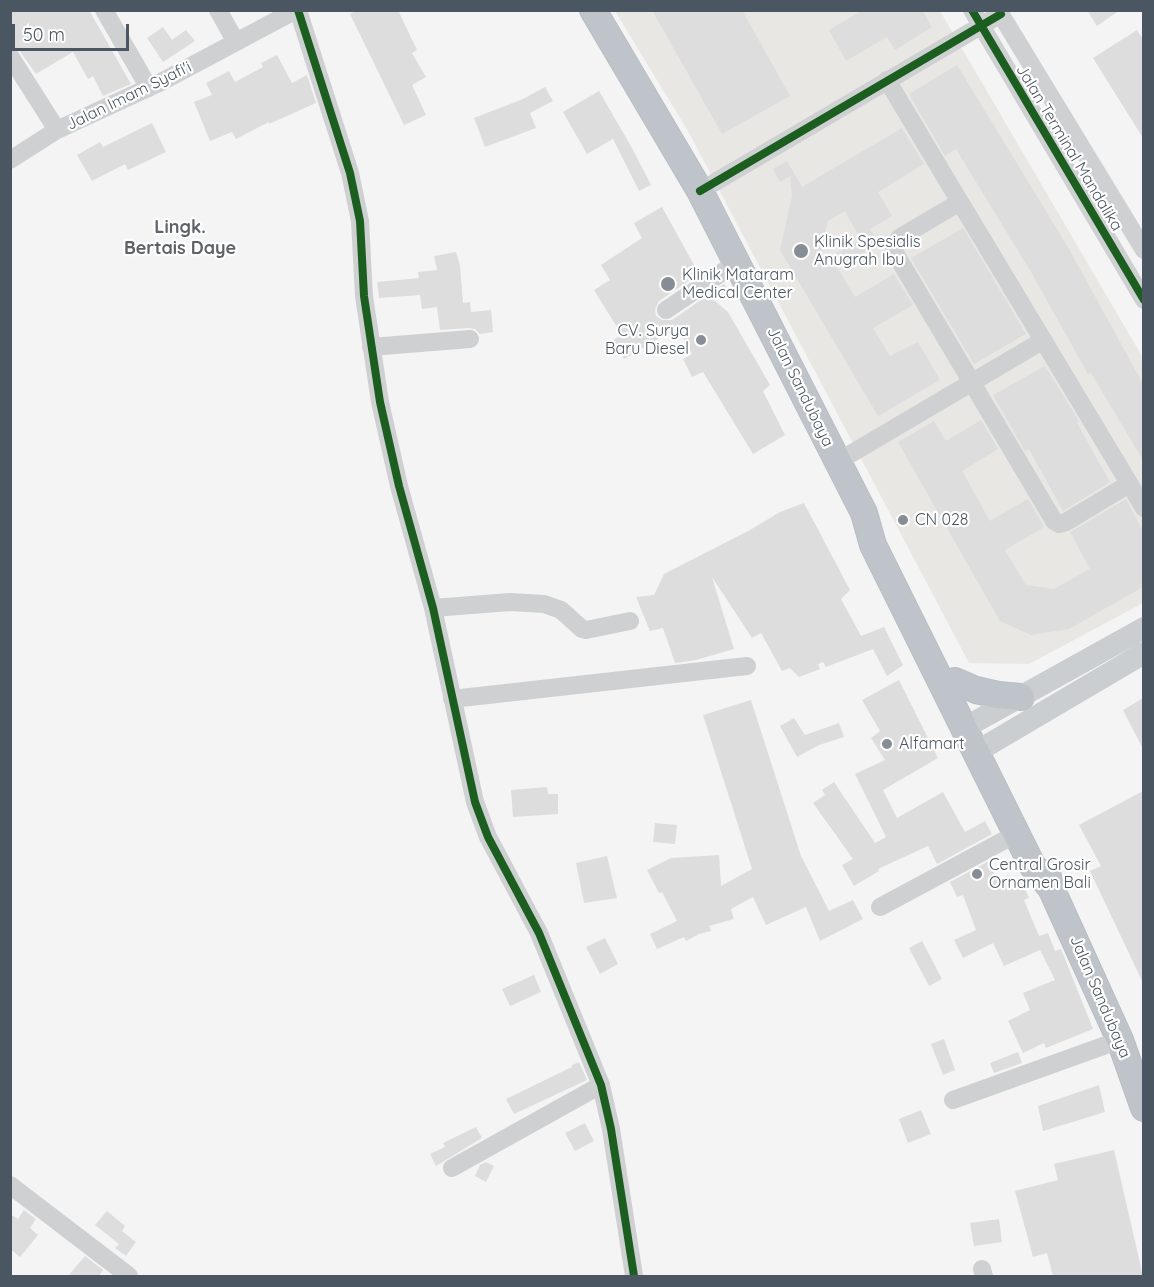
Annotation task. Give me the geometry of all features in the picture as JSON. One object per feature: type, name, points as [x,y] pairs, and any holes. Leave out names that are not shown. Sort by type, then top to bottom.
[{"type":"highway","name":"Jalan Sandubaya","points":[[592,10],[700,191],[864,513],[884,538],[955,681],[970,725]]},
{"type":"highway","name":"Jalan Sandubaya","points":[[864,513],[873,545],[970,725],[1016,834],[1032,865],[1051,888]]},
{"type":"highway","points":[[955,681],[976,690],[1021,697]]},
{"type":"highway","name":"Jalan Sandubaya","points":[[981,749],[1044,860],[1051,888],[1120,1040],[1143,1108]]},
{"type":"main road","points":[[970,725],[1143,628]]},
{"type":"main road","points":[[981,749],[1143,653]]},
{"type":"street","points":[[104,10],[149,88]]},
{"type":"street","points":[[218,10],[236,42]]},
{"type":"street","points":[[297,10],[350,173],[362,239],[364,296],[380,402],[399,486],[433,608],[475,802],[483,825],[538,933],[601,1085],[613,1141],[634,1276]]},
{"type":"street","name":"Jalan Imam Syafi'i","points":[[10,160],[57,130],[149,88],[297,10]]},
{"type":"street","points":[[700,191],[887,80],[985,15],[1143,250]]},
{"type":"street","name":"Jalan Terminal Mandalika","points":[[985,15],[1143,300]]},
{"type":"street","points":[[10,56],[57,130]]},
{"type":"street","points":[[887,80],[1143,508]]},
{"type":"street","points":[[960,202],[899,238],[894,245],[895,253],[971,383],[1054,521],[1059,524],[1066,522],[1128,484]]},
{"type":"street","points":[[666,310],[736,263]]},
{"type":"street","points":[[371,347],[470,339]]},
{"type":"street","points":[[837,462],[1042,341]]},
{"type":"street","points":[[433,608],[510,602],[544,604],[561,609],[582,629],[586,630],[630,621]]},
{"type":"street","points":[[452,699],[747,666]]},
{"type":"street","points":[[880,907],[1016,834]]},
{"type":"street","points":[[953,1100],[1120,1040]]},
{"type":"street","points":[[452,1168],[601,1085]]},
{"type":"street","points":[[10,1185],[129,1276]]},
{"type":"shaded area","points":[[615,11],[940,11],[1143,358],[1143,603],[1029,664],[969,663],[688,131]]},
{"type":"building","points":[[10,10],[89,10],[131,84],[103,96],[93,76],[88,79],[73,52],[36,74],[19,50],[10,45]]},
{"type":"building","points":[[358,10],[398,10],[417,50],[412,53],[426,77],[412,85],[426,115],[404,125],[350,14]]},
{"type":"building","points":[[652,10],[742,10],[790,96],[722,134]]},
{"type":"building","points":[[863,10],[922,10],[932,27],[895,50],[887,37],[846,61],[829,30]]},
{"type":"building","points":[[1087,10],[1120,10],[1097,26]]},
{"type":"building","points":[[163,27],[172,40],[186,30],[195,41],[163,62],[147,38]]},
{"type":"building","points":[[1137,30],[1143,39],[1143,138],[1093,58]]},
{"type":"building","points":[[277,55],[292,83],[307,75],[316,103],[269,124],[269,122],[236,139],[232,132],[210,141],[194,102],[212,95],[206,83],[229,71],[235,82],[263,67],[261,63]]},
{"type":"building","points":[[957,65],[1069,249],[1143,384],[1143,460],[1091,373],[1088,374],[1031,272],[956,149],[945,156],[909,94]]},
{"type":"building","points":[[545,87],[553,101],[530,113],[536,128],[485,147],[474,118],[523,99]]},
{"type":"building","points":[[599,91],[651,185],[639,191],[613,139],[587,154],[563,112]]},
{"type":"building","points":[[152,123],[166,152],[128,170],[125,164],[92,181],[77,155],[100,142],[103,147]]},
{"type":"building","points":[[902,128],[924,164],[878,192],[892,216],[870,229],[879,244],[837,267],[855,297],[894,274],[913,305],[873,328],[890,356],[918,342],[940,380],[878,416],[780,250],[792,196],[790,176],[780,182],[773,169],[787,161],[802,187]],"holes":[[[845,211],[861,240],[818,263],[828,221]]]},
{"type":"building","points":[[662,207],[699,274],[659,301],[655,310],[656,316],[662,320],[672,320],[724,284],[727,289],[714,300],[728,312],[770,385],[763,391],[785,435],[753,454],[703,372],[692,377],[683,359],[692,354],[677,328],[624,359],[613,340],[622,335],[594,290],[610,280],[601,265],[642,238],[634,223]]},
{"type":"building","points":[[963,228],[1026,334],[974,364],[911,258]]},
{"type":"building","points":[[456,252],[460,266],[463,303],[470,302],[471,312],[491,310],[493,332],[480,334],[475,329],[469,328],[440,330],[437,307],[422,309],[420,295],[379,298],[377,282],[419,278],[418,272],[437,270],[434,256]]},
{"type":"building","points":[[1045,366],[1079,421],[1077,423],[1110,482],[1063,511],[1029,449],[1025,451],[993,395]]},
{"type":"building","points":[[981,420],[998,449],[962,471],[990,521],[1028,499],[1044,527],[1005,550],[1026,585],[1054,589],[1090,569],[1070,532],[1126,499],[1143,531],[1143,587],[1069,629],[1031,635],[1000,621],[898,442],[934,421],[946,441]]},
{"type":"building","points":[[804,503],[850,590],[841,599],[861,636],[884,627],[903,665],[887,676],[873,649],[826,667],[823,662],[818,664],[820,669],[799,677],[790,668],[782,671],[761,633],[752,638],[712,577],[734,649],[696,660],[675,663],[663,628],[650,631],[636,597],[654,595],[664,574],[780,512]]},
{"type":"building","points":[[899,680],[938,758],[883,790],[897,818],[943,792],[965,832],[985,821],[992,834],[937,864],[928,846],[878,869],[879,871],[854,886],[842,865],[853,859],[813,803],[825,795],[822,790],[834,782],[875,843],[886,837],[855,774],[885,760],[871,738],[880,731],[862,700]]},
{"type":"building","points":[[1143,698],[1143,749],[1123,710]]},
{"type":"building","points":[[751,700],[801,856],[829,911],[853,900],[863,919],[820,941],[806,907],[766,925],[753,897],[731,909],[734,919],[709,926],[711,931],[686,941],[684,937],[657,949],[650,934],[677,921],[647,870],[671,858],[719,855],[721,886],[752,869],[703,715]]},
{"type":"building","points":[[794,718],[805,735],[839,723],[844,737],[819,745],[797,757],[780,726]]},
{"type":"building","points":[[547,787],[548,794],[558,794],[558,814],[513,817],[511,790]]},
{"type":"building","points":[[1143,791],[1143,983],[1090,871],[1101,866],[1079,825]]},
{"type":"building","points":[[655,823],[677,825],[675,844],[653,842]]},
{"type":"building","points":[[607,856],[617,898],[584,903],[576,863]]},
{"type":"building","points":[[989,861],[999,886],[1020,877],[1029,898],[1024,900],[1039,936],[1048,933],[1055,951],[1061,949],[1093,1029],[1046,1048],[1044,1043],[1023,1053],[1008,1021],[1030,1010],[1023,993],[1055,980],[1040,950],[1004,966],[993,943],[963,958],[954,940],[976,930],[963,895],[957,897],[950,882]]},
{"type":"building","points":[[605,938],[618,964],[600,974],[586,947]]},
{"type":"building","points":[[922,941],[942,979],[929,986],[909,948]]},
{"type":"building","points":[[534,975],[541,992],[510,1006],[502,989]]},
{"type":"building","points":[[944,1039],[955,1070],[943,1075],[931,1044]]},
{"type":"building","points":[[1018,1052],[1022,1063],[994,1073],[990,1063]]},
{"type":"building","points":[[579,1062],[587,1080],[514,1114],[506,1099]]},
{"type":"building","points":[[1099,1085],[1105,1112],[1043,1131],[1038,1106]]},
{"type":"building","points":[[921,1110],[931,1134],[908,1143],[899,1119]]},
{"type":"building","points":[[585,1123],[594,1141],[575,1151],[565,1133]]},
{"type":"building","points":[[476,1127],[482,1138],[436,1166],[430,1154],[445,1147],[443,1143]]},
{"type":"building","points":[[1114,1150],[1143,1276],[1053,1276],[1047,1253],[1033,1257],[1015,1191],[1058,1180],[1054,1164]]},
{"type":"building","points":[[486,1162],[494,1166],[486,1182],[475,1176],[480,1165]]},
{"type":"building","points":[[24,1210],[36,1219],[30,1228],[38,1235],[20,1257],[10,1249],[10,1214],[18,1219]]},
{"type":"building","points":[[107,1211],[125,1226],[122,1231],[136,1242],[126,1256],[115,1248],[119,1244],[95,1225]]},
{"type":"building","points":[[999,1219],[1002,1242],[974,1246],[970,1223]]},
{"type":"building","points":[[85,1256],[103,1270],[99,1276],[68,1276]]},
{"type":"cycle path","points":[[298,10],[350,173],[360,221],[364,296],[380,402],[399,486],[433,608],[475,802],[488,837],[539,933],[601,1085],[611,1129],[634,1276]]},
{"type":"cycle path","points":[[972,10],[1144,300]]},
{"type":"cycle path","points":[[700,191],[1001,14]]},
{"type":"place","name":"Klinik Spesialis Anugrah Ibu","points":[[801,251]]},
{"type":"place","name":"Klinik Mataram Medical Center","points":[[668,284]]},
{"type":"place","name":"CV. Surya Baru Diesel","points":[[701,340]]},
{"type":"place","name":"CN 028","points":[[903,520]]},
{"type":"place","name":"Alfamart","points":[[887,744]]},
{"type":"place","name":"Central Grosir Ornamen Bali","points":[[977,874]]},
{"type":"district","name":"Lingk. Bertais Daye","points":[[180,238]]}]
